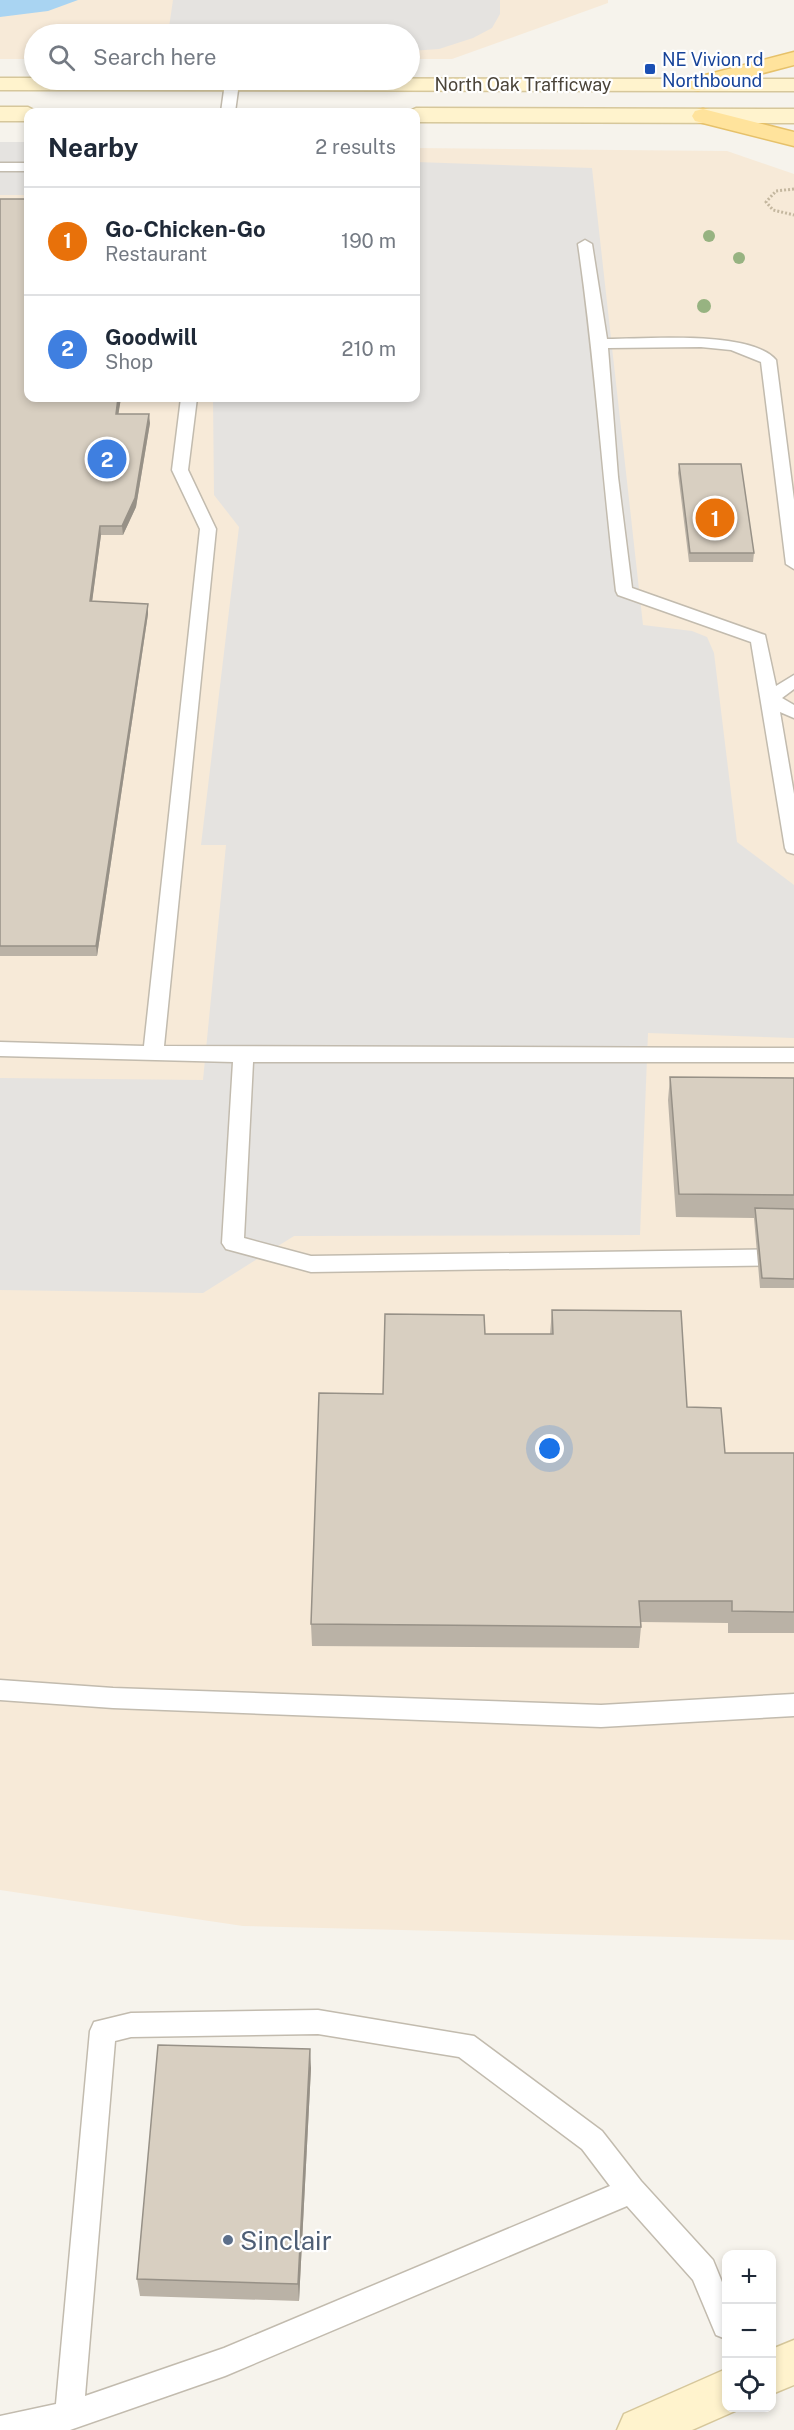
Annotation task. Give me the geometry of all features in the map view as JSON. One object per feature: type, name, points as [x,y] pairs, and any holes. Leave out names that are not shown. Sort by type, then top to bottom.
[{"type":"main road","points":[[698,84],[794,58]]},
{"type":"main road","name":"North Oak Trafficway","points":[[420,83],[794,85]]},
{"type":"main road","name":"North Oak Trafficway","points":[[0,84],[24,84]]},
{"type":"main road","points":[[0,114],[24,114]]},
{"type":"main road","name":"North Oak Trafficway","points":[[420,115],[794,116]]},
{"type":"main road","points":[[703,116],[794,139]]},
{"type":"main road","points":[[776,2370],[794,2362]]},
{"type":"main road","points":[[640,2430],[722,2394]]},
{"type":"lane","points":[[229,108],[231,90]]},
{"type":"lane","points":[[0,167],[24,167]]},
{"type":"lane","points":[[585,244],[600,344],[610,477],[624,591],[759,639],[794,848]]},
{"type":"lane","points":[[600,344],[701,342],[734,346],[768,360],[794,564]]},
{"type":"lane","points":[[153,1053],[208,529],[180,470],[188,402]]},
{"type":"lane","points":[[769,699],[794,681]]},
{"type":"lane","points":[[769,699],[794,712]]},
{"type":"lane","points":[[0,1049],[243,1055],[794,1055]]},
{"type":"lane","points":[[243,1055],[233,1243],[311,1264],[794,1257]]},
{"type":"lane","points":[[0,1690],[113,1698],[601,1716],[794,1705]]},
{"type":"lane","points":[[69,2416],[103,2031],[131,2025],[318,2022],[465,2045],[592,2140],[631,2191],[703,2270],[722,2315]]},
{"type":"lane","points":[[1,2430],[69,2416],[225,2362],[631,2191]]},
{"type":"path","points":[[794,189],[776,191],[767,198],[766,202],[773,210],[794,215]]},
{"type":"shaded area","points":[[0,0],[608,0],[608,3],[452,59],[420,59],[420,24],[24,24],[24,59],[0,59]]},
{"type":"shaded area","points":[[173,0],[500,0],[500,14],[492,28],[473,38],[439,49],[420,50],[420,24],[169,24]]},
{"type":"shaded area","points":[[0,142],[24,142],[24,195],[0,195]]},
{"type":"shaded area","points":[[0,144],[24,144],[24,402],[420,402],[420,148],[727,151],[794,174],[794,1940],[243,1926],[0,1890]]},
{"type":"shaded area","points":[[420,162],[592,168],[643,625],[692,631],[707,637],[714,653],[737,842],[794,885],[794,1038],[648,1033],[640,1235],[294,1236],[203,1293],[0,1290],[0,1078],[203,1080],[226,845],[201,845],[239,527],[214,495],[213,402],[420,402]]},
{"type":"water","points":[[0,0],[78,0],[48,11],[0,17]]},
{"type":"building","points":[[0,199],[24,199],[24,402],[118,402],[116,414],[149,414],[135,498],[122,526],[100,526],[90,601],[148,604],[96,946],[0,946]]},
{"type":"building","points":[[679,464],[741,464],[754,553],[690,553]]},
{"type":"building","points":[[670,1077],[794,1078],[794,1195],[679,1194]]},
{"type":"building","points":[[755,1208],[794,1209],[794,1279],[762,1278]]},
{"type":"building","points":[[552,1310],[681,1311],[687,1407],[721,1408],[725,1453],[794,1453],[794,1612],[732,1611],[732,1601],[639,1601],[641,1627],[311,1624],[319,1393],[383,1394],[385,1314],[484,1315],[485,1334],[553,1334]]},
{"type":"building","points":[[158,2045],[310,2049],[298,2284],[137,2279]]},
{"type":"place","name":"NE Vivion rd Northbound","points":[[650,69]]},
{"type":"place","name":"Goodwill","points":[[107,459]]},
{"type":"place","name":"Go-Chicken-Go","points":[[715,518]]},
{"type":"place","name":"Sinclair","points":[[228,2240]]}]
